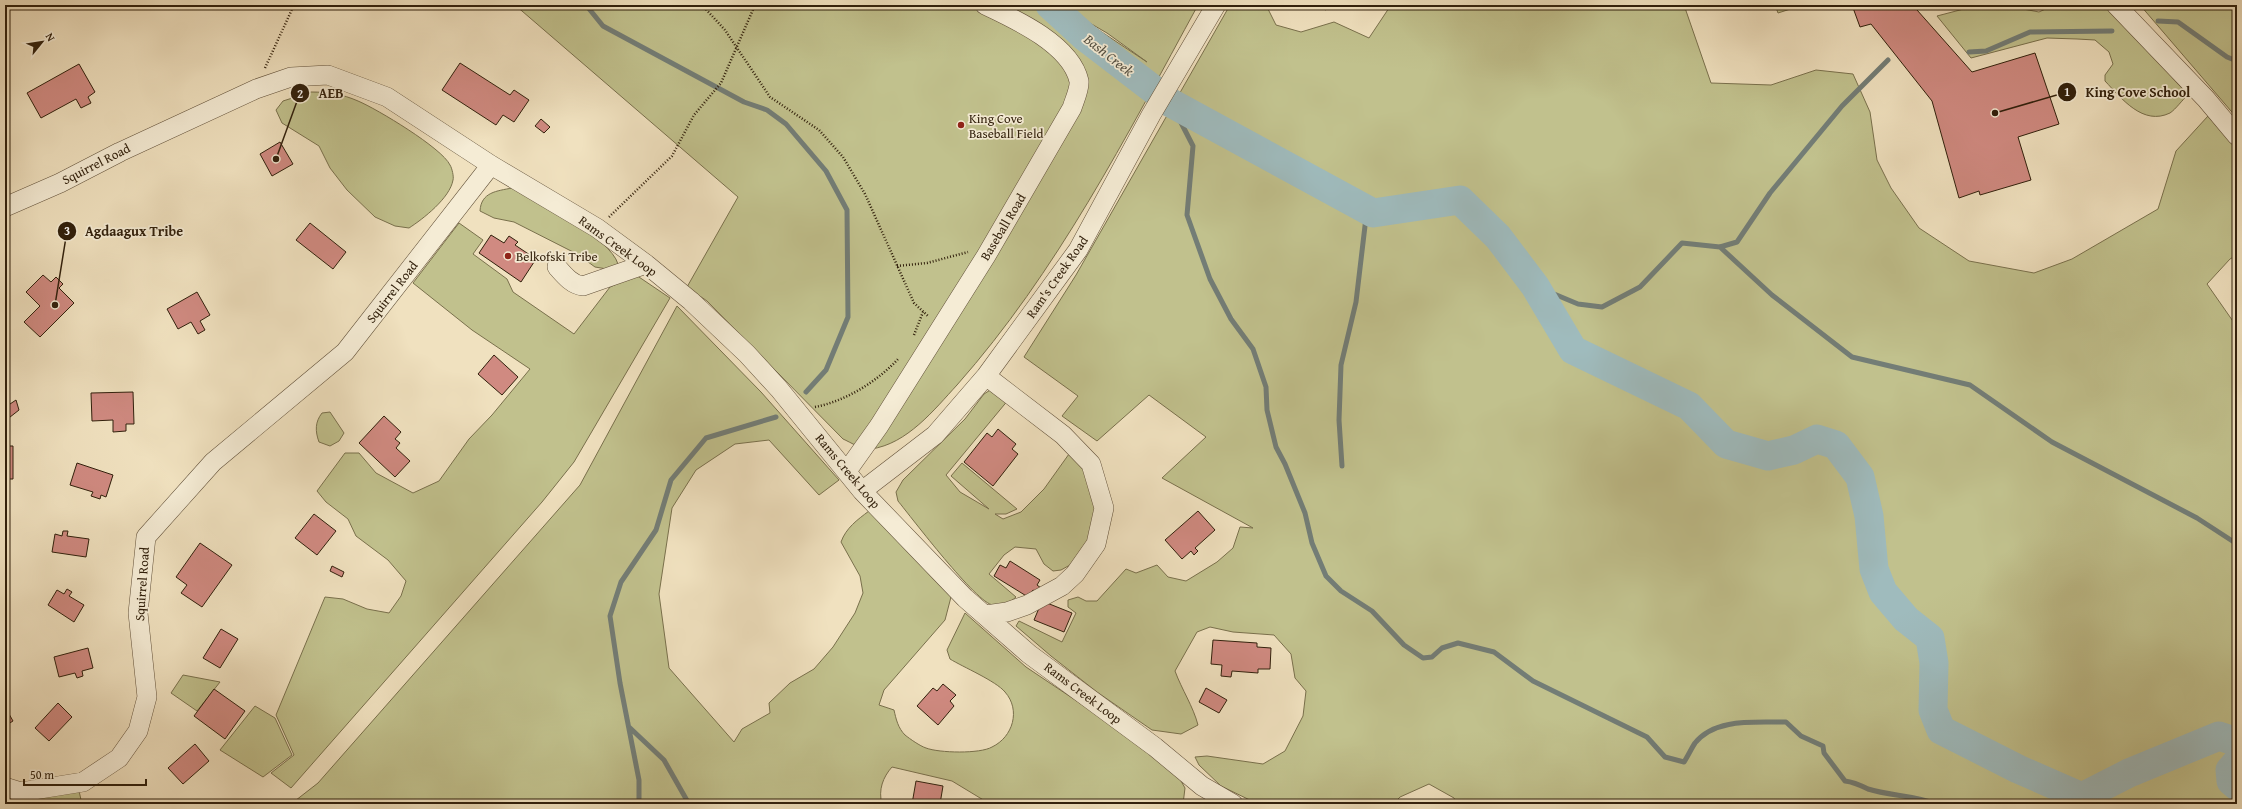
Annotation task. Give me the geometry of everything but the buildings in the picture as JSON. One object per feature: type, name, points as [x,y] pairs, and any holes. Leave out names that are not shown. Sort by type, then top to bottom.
[{"type":"street","name":"Baseball Road","points":[[847,471],[879,426],[992,246],[1061,130],[1072,108],[1080,83],[1072,62],[1046,39],[1010,16],[986,5]]},
{"type":"street","name":"Ram's Creek Road","points":[[862,491],[935,435],[986,376],[1078,250],[1150,115],[1216,5]]},
{"type":"street","points":[[2116,5],[2206,100],[2237,136]]},
{"type":"street","name":"Squirrel Road","points":[[5,208],[256,89],[291,77],[328,75],[387,97],[491,165],[345,352],[213,462],[146,537],[138,613],[148,697],[138,731],[118,758],[83,782],[20,792],[5,787]]},
{"type":"street","name":"Rams Creek Loop","points":[[491,165],[597,228],[646,264],[691,302],[747,354],[797,410],[862,491],[965,598],[1029,654],[1155,747],[1202,795],[1233,804]]},
{"type":"street","points":[[557,267],[570,280],[577,285],[583,286],[646,264]]},
{"type":"street","points":[[986,376],[1063,435],[1091,464],[1104,508],[1096,544],[1075,574],[1062,586],[1027,605],[1007,612],[986,615]]},
{"type":"path","points":[[256,89],[294,5]]},
{"type":"path","points":[[702,5],[725,30],[770,97],[819,130],[843,157],[865,194],[914,303],[941,328]]},
{"type":"path","points":[[597,228],[635,194],[672,156],[694,115],[721,83],[755,5]]},
{"type":"path","points":[[897,266],[927,263],[992,246]]},
{"type":"path","points":[[910,341],[917,329],[923,312]]},
{"type":"path","points":[[797,410],[826,405],[874,381],[899,359],[903,353]]},
{"type":"green space","points":[[515,5],[1198,5],[1088,202],[1027,297],[993,342],[939,405],[908,433],[884,446],[865,449],[843,439],[707,301],[687,287],[738,197]],"holes":[[[1076,15],[1107,33],[1147,62]]]},
{"type":"green space","points":[[1230,5],[1268,5],[1268,9],[1276,25],[1301,32],[1334,22],[1369,38],[1391,5],[1684,5],[1711,83],[1771,85],[1816,70],[1853,74],[1870,112],[1877,160],[1891,188],[1919,228],[1969,261],[2034,273],[2072,259],[2158,209],[2176,151],[2208,116],[2237,149],[2237,255],[2230,259],[2207,284],[2237,327],[2237,804],[1457,804],[1454,798],[1429,784],[1400,797],[1393,804],[1258,804],[1221,786],[1199,765],[1195,757],[1207,756],[1263,764],[1285,751],[1303,716],[1306,691],[1295,678],[1291,654],[1274,635],[1233,632],[1210,627],[1197,632],[1175,671],[1198,725],[1181,734],[1152,730],[1097,692],[1051,656],[1016,626],[1019,621],[1062,642],[1076,613],[1068,607],[1068,600],[1078,597],[1086,601],[1097,601],[1126,569],[1136,573],[1157,565],[1168,577],[1186,581],[1217,562],[1233,548],[1240,527],[1253,528],[1162,478],[1206,437],[1149,395],[1097,441],[1062,416],[1078,396],[1024,357],[1076,275]]},
{"type":"green space","points":[[1775,5],[1803,5],[1778,13]]},
{"type":"green space","points":[[1979,5],[2002,5],[2039,12],[2054,5],[2104,5],[2135,35],[2188,95],[2170,113],[2160,116],[2151,116],[2134,109],[2105,81],[2105,75],[2113,64],[2109,52],[2095,40],[2047,38],[1971,58],[1937,16]]},
{"type":"green space","points":[[2140,5],[2213,5],[2214,8],[2237,7],[2237,118]]},
{"type":"green space","points":[[311,92],[335,94],[358,101],[393,120],[422,139],[445,158],[450,165],[453,180],[447,194],[428,214],[409,228],[395,226],[375,217],[347,190],[330,168],[319,146],[282,123],[276,110],[283,101]]},
{"type":"green space","points":[[512,188],[588,232],[602,243],[612,254],[618,264],[607,269],[595,267],[577,254],[514,222],[494,218],[480,211],[483,200],[487,196]]},
{"type":"green space","points":[[459,223],[483,240],[473,254],[507,279],[513,292],[574,334],[610,287],[636,275],[670,298],[574,462],[542,502],[291,788],[271,773],[294,755],[276,715],[325,597],[343,599],[367,609],[389,613],[401,596],[406,581],[388,560],[356,536],[348,519],[326,502],[317,491],[345,453],[359,453],[376,473],[413,493],[439,481],[469,439],[492,415],[530,369],[472,330],[413,283]]},
{"type":"green space","points":[[677,306],[761,392],[839,480],[819,495],[769,440],[735,444],[696,470],[672,508],[659,594],[669,668],[734,742],[742,729],[770,713],[769,703],[790,683],[814,669],[833,647],[855,613],[863,593],[860,576],[841,542],[849,528],[869,511],[951,597],[945,620],[884,690],[879,705],[894,710],[899,726],[905,735],[921,746],[932,750],[969,752],[992,747],[999,743],[1010,730],[1013,707],[1005,692],[994,683],[950,659],[947,650],[965,613],[1026,667],[1099,716],[1177,774],[1185,788],[1183,804],[990,804],[952,781],[892,767],[882,784],[882,804],[291,804],[318,783],[580,485]]},
{"type":"green space","points":[[995,387],[1009,399],[946,475],[960,492],[989,509],[951,476],[962,463],[1017,509],[1006,514],[995,514],[1003,519],[1021,512],[1044,489],[1074,447],[1098,498],[1091,544],[1070,565],[1061,570],[1053,571],[1044,564],[1036,549],[1015,547],[1004,555],[989,574],[1016,597],[999,605],[993,605],[985,601],[959,576],[898,501],[896,492],[903,480],[965,419],[984,394]]},
{"type":"green space","points":[[330,412],[344,433],[339,441],[330,446],[319,442],[316,430],[318,420],[322,413]]},
{"type":"green space","points":[[183,675],[220,682],[197,711],[171,693]]},
{"type":"green space","points":[[255,706],[275,718],[292,755],[263,777],[220,750]]},
{"type":"green space","points":[[79,791],[82,804],[28,804],[29,797]]},
{"type":"waterway","points":[[586,5],[603,26],[744,102],[767,110],[786,124],[826,171],[847,210],[848,317],[826,370],[806,392]]},
{"type":"waterway","name":"Bash Creek","points":[[1050,5],[1085,37],[1171,103],[1373,213],[1460,200],[1498,237],[1535,286],[1573,350],[1689,406],[1726,444],[1768,456],[1794,450],[1817,439],[1836,445],[1860,477],[1869,516],[1874,569],[1883,592],[1906,619],[1930,638],[1934,663],[1933,710],[1941,730],[2018,769],[2082,797],[2129,773],[2219,736],[2237,742]]},
{"type":"waterway","points":[[2158,21],[2178,22],[2227,57],[2237,61]]},
{"type":"waterway","points":[[1969,52],[1986,51],[2030,32],[2112,31]]},
{"type":"waterway","points":[[1535,286],[1578,304],[1602,307],[1640,287],[1682,243],[1720,247],[1737,242],[1770,193],[1842,106],[1888,60]]},
{"type":"waterway","points":[[1171,103],[1193,146],[1187,215],[1210,279],[1231,319],[1253,349],[1266,387],[1267,410],[1276,447],[1285,464],[1305,513],[1312,543],[1326,576],[1341,591],[1372,611],[1404,645],[1423,658],[1432,657],[1442,648],[1458,643],[1494,652],[1533,681],[1647,737],[1665,757],[1684,762],[1695,743],[1704,735],[1725,725],[1750,722],[1786,722],[1801,736],[1823,746],[1824,753],[1845,781],[1868,789],[1919,799],[1936,804]]},
{"type":"waterway","points":[[1342,466],[1339,420],[1341,365],[1356,302],[1367,209]]},
{"type":"waterway","points":[[1720,247],[1772,295],[1852,357],[1970,385],[2052,442],[2197,518],[2237,544]]},
{"type":"waterway","points":[[639,804],[639,780],[620,683],[610,616],[621,582],[656,530],[671,480],[706,438],[776,417]]},
{"type":"waterway","points":[[629,727],[664,760],[689,804]]},
{"type":"waterway","points":[[2237,762],[2230,770],[2231,781],[2237,786]]},
{"type":"waterway","points":[[2055,785],[2061,804]]},
{"type":"place","name":"King Cove School","points":[[1995,113]]},
{"type":"place","name":"King Cove Baseball Field","points":[[961,125]]},
{"type":"place","name":"AEB","points":[[276,159]]},
{"type":"place","name":"Belkofski Tribe","points":[[508,256]]},
{"type":"place","name":"Agdaagux Tribe","points":[[55,305]]}]
